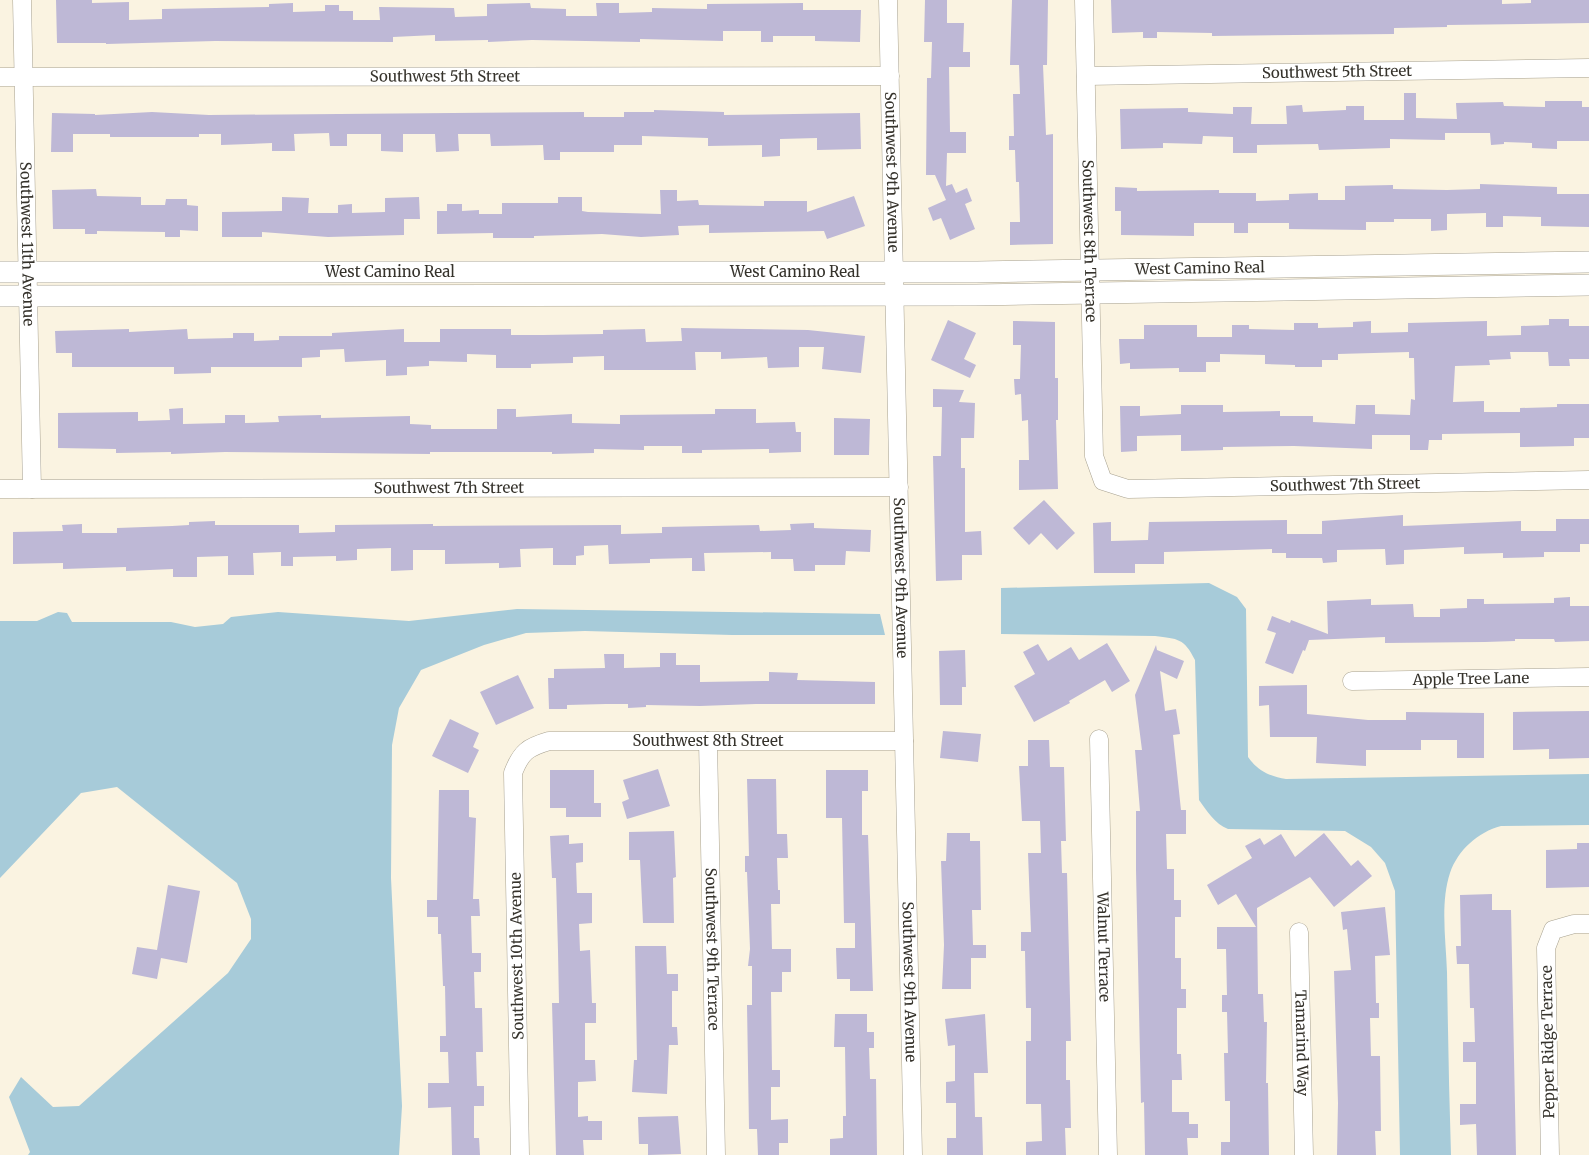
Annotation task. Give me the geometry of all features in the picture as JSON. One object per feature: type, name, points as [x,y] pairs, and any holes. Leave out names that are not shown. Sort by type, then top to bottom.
[{"type":"street","name":"Southwest 11th Avenue","points":[[22,0],[26,272],[32,488]]},
{"type":"street","name":"Southwest 9th Avenue","points":[[888,0],[913,1155]]},
{"type":"street","name":"Southwest 8th Terrace","points":[[1084,0],[1094,456],[1103,481]]},
{"type":"street","name":"Southwest 5th Street","points":[[1086,76],[1589,68]]},
{"type":"street","name":"Southwest 5th Street","points":[[0,77],[890,76]]},
{"type":"street","name":"West Camino Real","points":[[0,272],[1090,270],[1589,262]]},
{"type":"street","points":[[1494,264],[1495,287]]},
{"type":"street","points":[[458,295],[459,271]]},
{"type":"street","name":"West Camino Real","points":[[0,296],[1090,294],[1589,286]]},
{"type":"street","name":"Southwest 7th Street","points":[[1103,481],[1128,488],[1589,480]]},
{"type":"street","name":"Southwest 7th Street","points":[[0,489],[898,487]]},
{"type":"street","name":"Apple Tree Lane","points":[[1352,681],[1589,677]]},
{"type":"street","name":"Walnut Terrace","points":[[1099,739],[1108,1155]]},
{"type":"street","name":"Southwest 8th Street","points":[[519,758],[532,746],[549,741],[904,741]]},
{"type":"street","name":"Southwest 9th Terrace","points":[[708,741],[716,1155]]},
{"type":"street","name":"Southwest 10th Avenue","points":[[519,758],[513,773],[520,1155]]},
{"type":"street","name":"Pepper Ridge Terrace","points":[[1550,1155],[1546,948],[1553,930],[1574,924],[1589,924]]},
{"type":"street","name":"Tamarind Way","points":[[1299,932],[1304,1155]]},
{"type":"water","points":[[1209,583],[1237,597],[1246,609],[1248,757],[1264,772],[1286,779],[1589,774],[1589,825],[1501,826],[1484,833],[1470,843],[1458,857],[1450,873],[1445,897],[1444,922],[1451,1155],[1400,1155],[1395,891],[1385,863],[1371,847],[1345,831],[1228,829],[1212,817],[1199,800],[1195,660],[1187,647],[1180,641],[1155,636],[1001,634],[1001,588]]},
{"type":"water","points":[[517,609],[880,614],[885,635],[732,635],[585,631],[526,633],[484,645],[421,670],[399,708],[392,745],[391,878],[402,1106],[399,1155],[28,1155],[30,1152],[9,1097],[21,1077],[53,1107],[79,1106],[228,973],[251,939],[251,919],[237,883],[117,787],[81,793],[0,878],[0,621],[37,621],[58,612],[67,613],[72,622],[171,622],[195,627],[223,624],[231,617],[278,612],[409,621]]},
{"type":"building","points":[[56,0],[92,0],[92,3],[129,2],[129,20],[162,19],[162,9],[269,7],[269,4],[293,3],[293,12],[325,11],[325,5],[339,5],[339,11],[353,11],[353,20],[380,20],[379,7],[454,8],[455,17],[487,16],[487,4],[530,3],[531,8],[566,9],[566,16],[597,16],[596,3],[619,3],[619,13],[652,12],[652,8],[707,9],[707,4],[803,3],[803,10],[861,10],[860,42],[815,41],[815,36],[773,36],[773,42],[761,42],[761,31],[723,31],[723,41],[640,39],[640,42],[435,41],[435,35],[393,37],[393,42],[215,41],[106,44],[57,43]]},
{"type":"building","points":[[925,0],[947,0],[947,23],[964,23],[963,52],[970,52],[970,67],[949,67],[950,132],[966,132],[966,153],[947,153],[946,186],[952,184],[956,193],[967,188],[972,201],[965,204],[975,229],[950,240],[941,218],[933,221],[928,208],[946,200],[935,175],[926,175],[927,78],[931,78],[932,42],[924,42]]},
{"type":"building","points":[[1012,0],[1048,0],[1047,65],[1043,65],[1046,135],[1053,134],[1053,244],[1010,245],[1010,222],[1020,222],[1019,182],[1016,182],[1015,150],[1009,150],[1009,136],[1014,136],[1013,94],[1020,94],[1019,65],[1010,65]]},
{"type":"building","points":[[1111,0],[1502,0],[1502,4],[1531,3],[1531,0],[1589,0],[1589,23],[1447,25],[1447,27],[1394,28],[1394,34],[1212,36],[1212,33],[1157,32],[1157,38],[1143,38],[1143,32],[1112,33]]},
{"type":"building","points":[[1404,93],[1416,93],[1416,118],[1457,119],[1456,103],[1503,102],[1504,106],[1545,107],[1545,101],[1582,101],[1582,107],[1589,107],[1589,141],[1557,141],[1557,149],[1532,148],[1532,143],[1504,142],[1504,144],[1491,145],[1490,133],[1445,133],[1445,140],[1390,139],[1390,148],[1319,150],[1318,144],[1257,145],[1257,153],[1233,153],[1233,137],[1203,136],[1202,144],[1163,143],[1163,148],[1121,149],[1120,109],[1188,108],[1188,112],[1233,114],[1233,107],[1252,107],[1251,124],[1287,124],[1286,106],[1302,105],[1303,112],[1346,110],[1346,106],[1364,106],[1364,120],[1404,120]]},
{"type":"building","points":[[654,110],[724,112],[724,115],[860,113],[861,149],[817,150],[817,138],[780,139],[780,156],[762,157],[762,145],[708,146],[708,138],[642,136],[642,145],[614,145],[614,152],[560,152],[560,160],[544,160],[543,145],[491,146],[490,134],[458,134],[459,151],[436,152],[435,134],[403,134],[403,152],[381,151],[381,134],[347,134],[347,146],[330,146],[329,133],[294,134],[295,151],[272,151],[272,143],[221,145],[221,134],[199,134],[199,137],[110,137],[110,134],[73,134],[73,152],[51,152],[52,113],[95,115],[152,112],[209,115],[584,112],[584,117],[624,117],[624,112],[654,112]]},
{"type":"building","points":[[1480,184],[1557,187],[1557,194],[1589,194],[1589,227],[1541,226],[1541,217],[1503,216],[1503,227],[1486,227],[1486,213],[1447,214],[1447,230],[1431,231],[1431,219],[1394,219],[1394,222],[1366,222],[1366,230],[1289,229],[1289,223],[1248,223],[1248,233],[1234,233],[1234,223],[1194,223],[1194,236],[1121,235],[1121,211],[1115,211],[1115,187],[1137,188],[1137,191],[1219,190],[1219,193],[1256,193],[1256,201],[1289,200],[1289,194],[1318,193],[1318,200],[1345,200],[1345,186],[1393,185],[1393,189],[1447,190],[1480,189]]},
{"type":"building","points":[[96,189],[97,196],[141,197],[141,205],[165,205],[166,199],[187,199],[187,205],[198,206],[198,231],[180,230],[180,237],[165,237],[165,232],[97,231],[97,234],[85,234],[85,229],[53,229],[52,190]]},
{"type":"building","points":[[660,190],[677,190],[677,201],[698,200],[699,205],[764,206],[764,201],[807,201],[807,212],[854,196],[865,226],[827,239],[824,231],[709,233],[709,225],[678,226],[679,235],[641,237],[602,234],[534,236],[534,238],[493,238],[493,233],[437,234],[437,211],[447,211],[447,204],[462,204],[462,211],[479,210],[479,214],[502,214],[502,203],[558,203],[558,197],[582,197],[582,211],[661,214]]},
{"type":"building","points":[[282,197],[309,198],[308,213],[338,213],[338,205],[352,204],[352,213],[385,212],[385,198],[419,197],[420,219],[404,219],[404,235],[328,237],[262,232],[262,237],[222,237],[222,212],[282,211]]},
{"type":"building","points":[[1549,319],[1569,319],[1569,326],[1589,326],[1589,359],[1569,359],[1570,366],[1549,366],[1548,352],[1510,352],[1511,359],[1489,360],[1490,365],[1455,366],[1453,402],[1484,401],[1484,412],[1520,412],[1520,408],[1557,407],[1557,404],[1589,404],[1589,438],[1574,438],[1574,446],[1520,447],[1520,433],[1442,434],[1442,440],[1429,440],[1428,450],[1410,450],[1410,435],[1372,435],[1372,449],[1294,446],[1223,447],[1223,450],[1181,451],[1181,435],[1137,436],[1137,451],[1121,452],[1120,406],[1140,406],[1140,416],[1181,414],[1181,405],[1223,405],[1223,412],[1280,411],[1280,416],[1313,416],[1313,422],[1355,424],[1356,405],[1375,405],[1375,414],[1410,415],[1411,399],[1415,400],[1414,358],[1409,358],[1409,352],[1338,354],[1338,360],[1322,360],[1322,367],[1265,364],[1265,355],[1220,354],[1220,362],[1206,362],[1206,372],[1179,372],[1179,368],[1130,369],[1130,363],[1120,364],[1119,339],[1144,339],[1144,325],[1197,325],[1197,337],[1232,337],[1232,325],[1249,325],[1249,329],[1294,330],[1294,323],[1318,323],[1318,328],[1353,327],[1353,322],[1371,321],[1371,333],[1408,332],[1408,323],[1487,321],[1487,336],[1521,335],[1521,326],[1549,325]]},
{"type":"building","points":[[948,320],[976,333],[964,359],[976,365],[970,378],[931,360]]},
{"type":"building","points":[[1013,321],[1055,322],[1055,378],[1058,378],[1058,420],[1056,420],[1058,489],[1019,490],[1019,460],[1029,460],[1028,420],[1022,421],[1021,394],[1015,395],[1014,379],[1020,379],[1021,345],[1013,345]]},
{"type":"building","points":[[681,328],[808,330],[865,336],[861,373],[822,369],[824,347],[799,347],[799,367],[768,368],[767,357],[721,359],[721,352],[695,352],[696,370],[604,370],[604,356],[573,357],[573,363],[531,364],[531,368],[496,368],[496,355],[467,354],[467,362],[429,361],[429,366],[407,367],[407,375],[386,376],[386,360],[345,362],[344,349],[320,350],[320,357],[302,358],[302,367],[211,367],[211,373],[174,374],[174,367],[72,367],[72,353],[56,353],[55,331],[129,329],[129,332],[187,329],[188,339],[233,338],[233,333],[254,333],[254,341],[279,340],[279,336],[332,336],[332,333],[404,329],[404,342],[440,342],[440,329],[511,329],[511,335],[543,335],[603,334],[603,330],[645,329],[646,342],[682,341]]},
{"type":"building","points":[[933,389],[964,390],[959,402],[975,403],[974,438],[961,438],[961,468],[965,468],[965,532],[981,531],[982,555],[962,555],[962,580],[936,581],[933,456],[941,456],[942,407],[933,407]]},
{"type":"building","points":[[183,408],[183,424],[225,423],[225,415],[245,415],[245,423],[279,422],[278,416],[321,415],[321,418],[410,416],[410,424],[431,425],[431,429],[497,429],[497,409],[516,409],[516,417],[572,414],[572,423],[620,424],[620,415],[715,414],[715,409],[756,409],[756,423],[795,422],[796,432],[801,432],[801,452],[769,453],[769,449],[702,450],[702,453],[682,453],[682,446],[644,446],[644,450],[594,449],[594,453],[552,454],[552,452],[430,452],[430,454],[225,452],[171,454],[171,452],[116,453],[116,449],[58,448],[58,413],[138,412],[138,421],[170,420],[169,409]]},
{"type":"building","points":[[834,418],[870,419],[869,455],[834,455]]},
{"type":"building","points":[[1044,500],[1075,533],[1057,550],[1041,533],[1029,545],[1013,528]]},
{"type":"building","points":[[1403,515],[1403,526],[1521,521],[1521,531],[1556,531],[1556,519],[1589,519],[1589,544],[1580,544],[1580,552],[1544,552],[1544,557],[1503,558],[1503,553],[1464,554],[1464,547],[1404,550],[1404,564],[1386,565],[1385,549],[1337,550],[1337,562],[1323,563],[1322,558],[1286,558],[1286,553],[1272,553],[1272,549],[1164,552],[1164,564],[1135,564],[1135,573],[1094,573],[1093,523],[1111,522],[1111,541],[1148,540],[1149,522],[1287,520],[1287,534],[1322,534],[1322,521]]},
{"type":"building","points":[[215,521],[215,525],[299,525],[299,533],[335,532],[335,525],[433,524],[433,526],[621,525],[621,534],[662,533],[662,527],[759,525],[760,531],[791,530],[790,524],[814,523],[814,528],[871,530],[870,552],[846,551],[845,565],[815,565],[815,571],[794,571],[793,559],[771,559],[771,552],[704,553],[705,571],[692,571],[692,558],[650,559],[650,563],[609,564],[608,545],[584,546],[584,555],[576,556],[576,565],[553,565],[553,548],[520,549],[521,567],[499,568],[499,563],[445,564],[445,550],[413,550],[413,570],[391,571],[391,548],[357,549],[357,560],[336,561],[336,556],[293,557],[293,566],[281,566],[281,552],[253,553],[254,575],[228,575],[228,556],[197,557],[197,577],[173,577],[173,569],[126,571],[126,567],[63,569],[63,563],[13,564],[13,532],[63,531],[62,525],[82,524],[82,533],[117,533],[117,528],[189,525],[189,522]]},
{"type":"building","points":[[1570,597],[1570,606],[1589,606],[1589,641],[1555,642],[1554,639],[1515,639],[1515,641],[1485,642],[1385,643],[1385,637],[1309,640],[1293,674],[1265,663],[1276,633],[1267,630],[1272,616],[1290,623],[1291,620],[1328,634],[1327,601],[1371,599],[1371,605],[1413,604],[1414,617],[1440,617],[1440,609],[1467,608],[1467,599],[1484,599],[1484,604],[1554,603],[1554,598]]},
{"type":"building","points":[[1107,643],[1130,681],[1112,692],[1105,680],[1069,701],[1070,703],[1034,722],[1014,686],[1035,674],[1023,652],[1038,644],[1048,661],[1071,647],[1079,660]]},
{"type":"building","points":[[1156,645],[1157,650],[1184,661],[1177,679],[1160,671],[1165,711],[1176,709],[1180,734],[1173,735],[1181,810],[1186,810],[1186,834],[1166,834],[1167,869],[1174,869],[1174,900],[1181,900],[1181,917],[1175,917],[1175,958],[1181,958],[1181,989],[1186,989],[1186,1008],[1177,1008],[1177,1054],[1181,1054],[1182,1080],[1172,1080],[1172,1112],[1189,1112],[1189,1124],[1198,1124],[1198,1138],[1187,1138],[1188,1155],[1145,1155],[1144,1102],[1141,1103],[1136,870],[1136,811],[1140,811],[1135,750],[1142,750],[1135,695]]},
{"type":"building","points":[[965,650],[966,687],[962,687],[962,705],[940,705],[939,651]]},
{"type":"building","points":[[660,653],[676,653],[676,665],[700,665],[700,682],[769,681],[769,672],[798,673],[797,680],[875,682],[875,704],[646,705],[646,707],[628,708],[628,704],[606,704],[567,705],[567,709],[549,709],[548,678],[554,678],[554,669],[605,668],[604,654],[624,654],[624,668],[660,667]]},
{"type":"building","points":[[518,675],[534,708],[496,725],[480,692]]},
{"type":"building","points":[[1307,685],[1307,714],[1368,720],[1406,720],[1406,712],[1484,713],[1484,758],[1457,758],[1457,740],[1421,740],[1421,750],[1366,750],[1366,766],[1316,763],[1317,737],[1270,737],[1269,705],[1259,706],[1259,686]]},
{"type":"building","points":[[1589,711],[1589,758],[1549,759],[1549,749],[1513,750],[1513,712]]},
{"type":"building","points":[[450,719],[479,733],[473,747],[479,750],[468,773],[432,756]]},
{"type":"building","points":[[943,731],[981,734],[978,762],[940,758]]},
{"type":"building","points":[[1028,740],[1049,740],[1050,767],[1064,767],[1066,841],[1061,841],[1062,873],[1067,873],[1071,1041],[1066,1041],[1066,1080],[1070,1080],[1071,1128],[1065,1128],[1066,1155],[1026,1155],[1026,1142],[1042,1141],[1041,1104],[1026,1104],[1026,1041],[1031,1041],[1031,1008],[1026,1008],[1025,951],[1021,951],[1021,932],[1031,932],[1028,853],[1041,853],[1040,821],[1022,821],[1019,766],[1028,766]]},
{"type":"building","points":[[658,769],[670,806],[627,819],[622,802],[629,799],[623,780]]},
{"type":"building","points":[[550,770],[594,770],[594,803],[601,803],[601,817],[566,817],[566,808],[550,808]]},
{"type":"building","points":[[826,770],[868,770],[868,791],[862,791],[862,835],[868,835],[873,991],[850,991],[850,979],[837,979],[836,948],[855,948],[855,923],[844,923],[842,818],[826,818]]},
{"type":"building","points":[[747,779],[776,779],[777,834],[787,834],[788,858],[777,858],[780,904],[771,904],[772,949],[791,949],[791,972],[782,972],[782,992],[771,992],[772,1070],[780,1070],[780,1087],[771,1087],[771,1120],[788,1119],[788,1143],[779,1143],[779,1155],[758,1155],[757,1129],[749,1129],[747,1005],[752,1005],[752,966],[748,966],[750,949],[747,872],[745,872],[745,856],[749,856]]},
{"type":"building","points":[[439,790],[469,790],[469,817],[476,818],[473,899],[479,899],[480,916],[471,916],[472,953],[481,953],[481,972],[474,972],[475,1008],[482,1008],[483,1052],[476,1052],[477,1086],[484,1086],[484,1106],[474,1106],[474,1138],[479,1138],[480,1155],[452,1155],[451,1107],[428,1108],[428,1083],[449,1083],[448,1052],[440,1052],[440,1036],[446,1036],[441,934],[438,934],[438,917],[427,917],[427,900],[437,900]]},
{"type":"building","points":[[674,831],[676,877],[673,878],[674,923],[643,923],[640,860],[629,860],[629,832]]},
{"type":"building","points":[[947,833],[970,833],[970,841],[980,841],[981,910],[972,910],[973,945],[986,945],[986,958],[971,958],[971,989],[942,989],[944,945],[941,861],[946,861]]},
{"type":"building","points":[[1324,833],[1351,866],[1358,860],[1372,876],[1334,907],[1310,877],[1257,908],[1258,994],[1263,994],[1264,1022],[1267,1022],[1266,1083],[1268,1083],[1269,1155],[1221,1155],[1221,1142],[1230,1142],[1230,1101],[1225,1101],[1224,1053],[1228,1053],[1227,1012],[1222,1012],[1222,995],[1227,995],[1226,949],[1217,949],[1217,927],[1256,927],[1236,894],[1218,905],[1207,885],[1252,858],[1245,846],[1260,838],[1264,845],[1281,834],[1295,857]]},
{"type":"building","points":[[569,835],[569,844],[583,843],[583,862],[576,863],[577,893],[592,893],[592,923],[579,924],[580,951],[590,950],[592,1003],[596,1003],[596,1023],[585,1023],[585,1060],[595,1060],[596,1081],[578,1082],[578,1117],[588,1116],[588,1121],[602,1121],[602,1140],[583,1140],[584,1155],[556,1155],[552,1003],[559,1003],[556,878],[552,878],[550,836]]},
{"type":"building","points":[[1577,843],[1589,843],[1589,887],[1546,888],[1546,850],[1577,849]]},
{"type":"building","points":[[168,885],[200,891],[187,963],[161,958],[157,979],[132,974],[137,947],[157,950]]},
{"type":"building","points":[[1492,894],[1492,910],[1511,910],[1516,1155],[1477,1155],[1476,1124],[1460,1125],[1460,1104],[1476,1104],[1476,1062],[1463,1062],[1463,1042],[1475,1042],[1474,1008],[1470,1008],[1469,964],[1457,964],[1456,946],[1461,946],[1460,895]]},
{"type":"building","points":[[1385,907],[1390,955],[1375,956],[1376,1003],[1379,1003],[1379,1018],[1370,1018],[1371,1056],[1380,1056],[1381,1131],[1375,1131],[1376,1155],[1337,1155],[1338,1103],[1334,971],[1351,970],[1347,929],[1343,930],[1341,912]]},
{"type":"building","points":[[635,946],[666,946],[667,974],[678,974],[678,991],[672,991],[672,1027],[677,1027],[678,1045],[669,1045],[667,1094],[632,1092],[634,1060],[637,1060]]},
{"type":"building","points":[[835,1014],[867,1014],[867,1032],[874,1032],[874,1048],[869,1048],[870,1079],[876,1079],[877,1155],[830,1155],[830,1139],[843,1138],[843,1116],[846,1116],[845,1047],[834,1047]]},
{"type":"building","points":[[985,1014],[988,1073],[974,1073],[975,1117],[982,1117],[983,1155],[947,1155],[947,1138],[956,1138],[956,1103],[946,1103],[946,1082],[955,1081],[955,1045],[948,1046],[945,1019]]},
{"type":"building","points":[[678,1116],[681,1154],[648,1155],[648,1144],[639,1144],[638,1117]]}]
